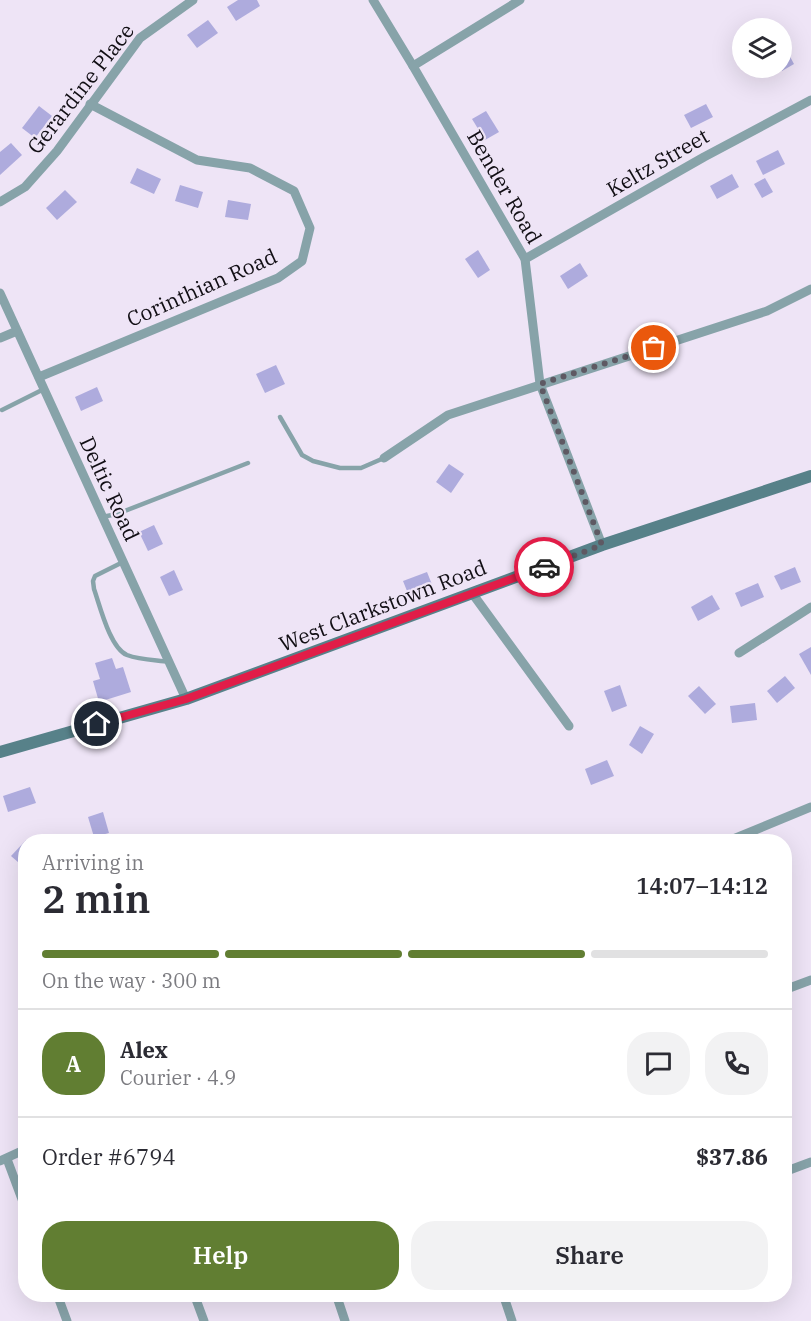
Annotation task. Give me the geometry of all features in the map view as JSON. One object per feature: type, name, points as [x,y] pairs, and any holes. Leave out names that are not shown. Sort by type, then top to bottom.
[{"type":"street","name":"Gerardine Place","points":[[0,202],[25,187],[57,151],[140,38],[193,0]]},
{"type":"street","name":"Bender Road","points":[[373,0],[525,259],[540,384],[602,545]]},
{"type":"street","points":[[413,66],[520,0]]},
{"type":"street","name":"Keltz Street","points":[[525,259],[704,157],[811,100]]},
{"type":"street","name":"Corinthian Road","points":[[39,377],[278,278],[302,261],[310,228],[294,191],[250,168],[197,160],[90,104]]},
{"type":"street","points":[[384,458],[448,415],[768,311],[811,289]]},
{"type":"street","name":"Deltic Road","points":[[0,293],[186,699]]},
{"type":"street","points":[[0,338],[17,331]]},
{"type":"street","name":"West Clarkstown Road","points":[[0,752],[186,699],[602,545],[811,476]]},
{"type":"street","points":[[472,593],[569,726]]},
{"type":"street","points":[[740,653],[811,607]]},
{"type":"street","points":[[745,834],[811,807]]},
{"type":"street","points":[[792,987],[811,980]]},
{"type":"street","points":[[18,1153],[3,1160],[18,1193]]},
{"type":"street","points":[[792,1169],[811,1162]]},
{"type":"street","points":[[60,1302],[67,1321]]},
{"type":"street","points":[[197,1302],[204,1321]]},
{"type":"street","points":[[339,1302],[345,1321]]},
{"type":"street","points":[[506,1302],[513,1321]]},
{"type":"lane","points":[[2,410],[44,388]]},
{"type":"lane","points":[[280,417],[302,455],[313,461],[340,468],[361,468],[384,458]]},
{"type":"lane","points":[[102,517],[117,514],[248,463]]},
{"type":"lane","points":[[123,562],[95,576],[93,581],[111,636],[126,654],[169,662]]},
{"type":"building","points":[[238,0],[257,0],[260,6],[236,21],[227,7]]},
{"type":"building","points":[[208,20],[218,33],[197,48],[187,35]]},
{"type":"building","points":[[706,104],[713,117],[691,128],[684,115]]},
{"type":"building","points":[[39,106],[52,116],[35,138],[22,128]]},
{"type":"building","points":[[486,111],[499,132],[485,140],[472,119]]},
{"type":"building","points":[[11,143],[22,155],[0,175],[0,152]]},
{"type":"building","points":[[778,150],[785,164],[763,175],[756,161]]},
{"type":"building","points":[[137,168],[161,179],[154,194],[130,183]]},
{"type":"building","points":[[732,174],[739,187],[717,199],[710,186]]},
{"type":"building","points":[[765,178],[773,192],[762,198],[754,184]]},
{"type":"building","points":[[180,185],[203,192],[198,208],[175,201]]},
{"type":"building","points":[[65,190],[77,202],[57,220],[46,208]]},
{"type":"building","points":[[228,200],[251,204],[248,220],[225,217]]},
{"type":"building","points":[[478,250],[490,270],[478,278],[465,259]]},
{"type":"building","points":[[580,263],[588,276],[568,289],[560,276]]},
{"type":"building","points":[[276,365],[285,384],[265,393],[256,374]]},
{"type":"building","points":[[97,387],[103,401],[81,411],[75,397]]},
{"type":"building","points":[[449,464],[464,474],[451,493],[436,482]]},
{"type":"building","points":[[154,525],[163,544],[148,551],[139,532]]},
{"type":"building","points":[[795,567],[801,582],[781,590],[774,576]]},
{"type":"building","points":[[174,570],[183,590],[169,596],[160,577]]},
{"type":"building","points":[[427,572],[433,587],[409,596],[403,581]]},
{"type":"building","points":[[758,583],[764,597],[741,607],[735,593]]},
{"type":"building","points":[[712,595],[720,609],[698,621],[691,607]]},
{"type":"building","points":[[811,647],[811,675],[799,654]]},
{"type":"building","points":[[112,658],[116,669],[123,667],[131,692],[99,702],[93,681],[100,679],[95,663]]},
{"type":"building","points":[[785,676],[795,688],[777,703],[767,691]]},
{"type":"building","points":[[620,685],[627,706],[612,712],[604,691]]},
{"type":"building","points":[[699,686],[716,704],[705,714],[688,696]]},
{"type":"building","points":[[755,703],[757,720],[732,723],[730,706]]},
{"type":"building","points":[[640,726],[654,734],[642,754],[629,745]]},
{"type":"building","points":[[607,760],[614,776],[591,785],[585,769]]},
{"type":"building","points":[[30,787],[36,803],[8,812],[3,796]]},
{"type":"building","points":[[103,812],[109,833],[93,834],[88,817]]},
{"type":"building","points":[[18,849],[18,862],[11,856]]},
{"type":"way so far","points":[[544,567],[602,545],[540,384],[654,348]]},
{"type":"route","points":[[97,724],[186,699],[544,567]]}]
